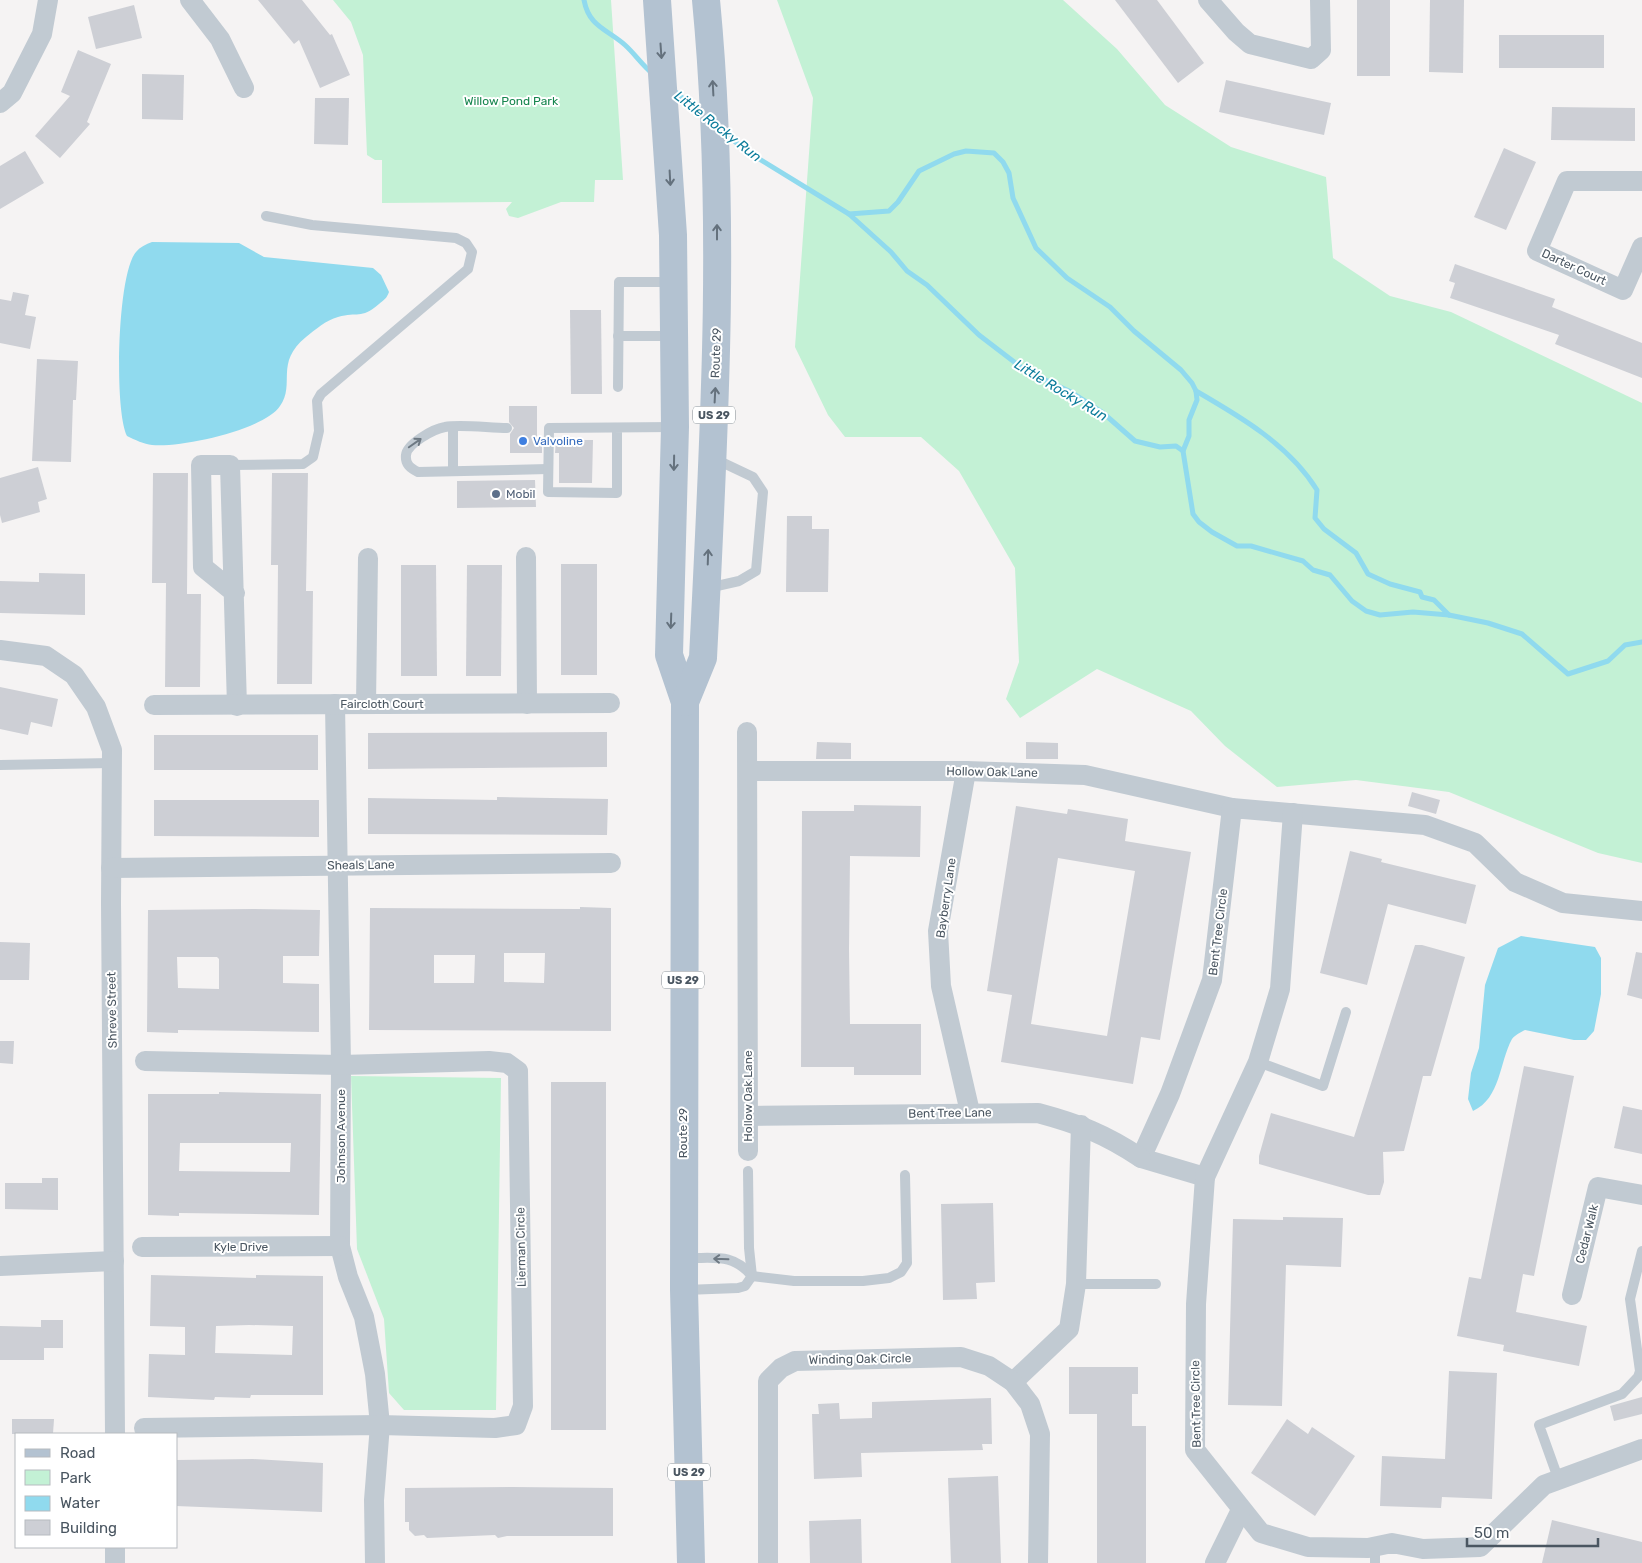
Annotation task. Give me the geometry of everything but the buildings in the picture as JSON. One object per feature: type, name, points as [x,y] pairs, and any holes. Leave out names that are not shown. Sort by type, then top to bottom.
[{"type":"main road","name":"Route 29","points":[[685,702],[703,658],[718,341],[717,172],[711,48],[706,0]]},
{"type":"main road","name":"Route 29","points":[[658,1],[667,129],[674,282],[675,428],[669,655],[685,702],[684,1290],[691,1563]]},
{"type":"street","points":[[0,103],[12,93],[42,34],[48,0]]},
{"type":"street","points":[[190,0],[220,39],[244,88]]},
{"type":"street","points":[[1208,0],[1250,44],[1311,59],[1321,50],[1320,0]]},
{"type":"street","name":"Darter Court","points":[[1642,181],[1567,181],[1537,251],[1623,290],[1642,247]]},
{"type":"street","points":[[235,593],[203,567],[201,465],[230,466],[235,593],[237,706]]},
{"type":"street","points":[[526,557],[527,704]]},
{"type":"street","points":[[366,704],[368,558]]},
{"type":"street","name":"Shreve Street","points":[[0,650],[46,656],[74,675],[96,707],[112,750],[111,868],[115,1433]]},
{"type":"street","name":"Faircloth Court","points":[[154,705],[610,703]]},
{"type":"street","name":"Johnson Avenue","points":[[335,704],[336,865],[341,1065],[340,1246],[348,1277],[364,1317],[375,1374],[380,1425],[374,1500],[375,1563]]},
{"type":"street","name":"Hollow Oak Lane","points":[[747,732],[748,1151]]},
{"type":"street","name":"Hollow Oak Lane","points":[[748,771],[966,771],[1085,775],[1232,808]]},
{"type":"street","name":"Bayberry Lane","points":[[966,771],[938,931],[941,986],[970,1112]]},
{"type":"street","points":[[1232,808],[1425,824],[1475,842],[1515,882],[1563,903],[1642,911]]},
{"type":"street","name":"Bent Tree Circle","points":[[1141,1158],[1170,1094],[1212,980],[1232,808]]},
{"type":"street","name":"Bent Tree Circle","points":[[1293,813],[1280,989],[1258,1062],[1205,1177],[1196,1304],[1195,1450],[1261,1533],[1308,1547],[1375,1555],[1392,1543],[1423,1556],[1480,1547],[1544,1485],[1558,1478],[1642,1449]]},
{"type":"street","name":"Sheals Lane","points":[[111,868],[611,863]]},
{"type":"street","name":"Lierman Circle","points":[[144,1428],[380,1425],[495,1428],[516,1424],[524,1406],[518,1071],[507,1063],[489,1061],[341,1065],[145,1061]]},
{"type":"street","name":"Bent Tree Lane","points":[[748,1116],[1038,1112],[1081,1125],[1110,1137],[1141,1158]]},
{"type":"street","points":[[1013,1382],[1069,1328],[1076,1284],[1081,1125]]},
{"type":"street","points":[[1141,1158],[1205,1177]]},
{"type":"street","name":"Cedar Walk","points":[[1572,1294],[1598,1187],[1642,1195]]},
{"type":"street","name":"Kyle Drive","points":[[142,1247],[340,1246]]},
{"type":"street","points":[[0,1266],[114,1261]]},
{"type":"street","name":"Winding Oak Circle","points":[[768,1563],[768,1381],[781,1368],[795,1361],[961,1357],[989,1366],[1013,1382],[1030,1404],[1040,1434],[1038,1563]]},
{"type":"street","points":[[1215,1563],[1241,1510]]},
{"type":"street","points":[[115,1548],[115,1563]]},
{"type":"lane","points":[[230,466],[303,464],[312,457],[319,431],[317,401],[321,394],[468,269],[472,252],[466,243],[456,238],[312,225],[266,216]]},
{"type":"lane","points":[[618,387],[619,282],[674,282]]},
{"type":"lane","points":[[618,336],[674,336]]},
{"type":"lane","points":[[507,428],[444,427],[413,443],[406,449],[405,460],[410,468],[418,472],[548,469]]},
{"type":"lane","points":[[452,427],[458,470]]},
{"type":"lane","points":[[537,428],[675,428]]},
{"type":"lane","points":[[549,428],[548,492],[617,493],[616,428]]},
{"type":"lane","points":[[707,588],[739,581],[756,571],[762,492],[753,477],[712,458]]},
{"type":"lane","points":[[0,765],[112,763]]},
{"type":"lane","points":[[1258,1062],[1323,1086],[1346,1012]]},
{"type":"lane","points":[[684,1290],[738,1288],[744,1286],[752,1276],[749,1248],[748,1171]]},
{"type":"lane","points":[[684,1258],[734,1260],[743,1265],[752,1276],[794,1281],[863,1281],[889,1278],[901,1272],[907,1263],[905,1175]]},
{"type":"lane","points":[[1558,1478],[1539,1426],[1622,1394],[1638,1377],[1640,1371],[1630,1299],[1642,1251]]},
{"type":"lane","points":[[1076,1284],[1156,1284]]},
{"type":"green space","name":"Willow Pond Park","points":[[333,0],[611,0],[623,180],[595,180],[594,202],[561,202],[518,218],[509,216],[506,209],[512,202],[382,203],[382,160],[375,160],[367,155],[363,55],[351,22]]},
{"type":"green space","points":[[777,0],[1063,0],[1117,49],[1165,105],[1231,147],[1326,177],[1333,258],[1390,296],[1451,312],[1642,403],[1642,863],[1598,853],[1449,792],[1356,780],[1277,787],[1225,746],[1191,711],[1097,669],[1020,718],[1006,699],[1019,662],[1015,568],[959,471],[921,437],[845,437],[828,415],[795,347],[813,98]]},
{"type":"green space","points":[[351,1076],[501,1078],[496,1410],[404,1410],[389,1393],[384,1319],[357,1249]]},
{"type":"water","points":[[152,242],[239,243],[264,257],[373,268],[381,275],[389,292],[385,299],[373,309],[363,314],[345,315],[329,320],[313,331],[296,347],[288,364],[284,398],[280,406],[271,415],[257,423],[221,436],[182,444],[152,445],[127,436],[120,399],[119,372],[121,313],[130,265],[136,252]]},
{"type":"water","points":[[1521,936],[1595,947],[1601,958],[1601,994],[1594,1031],[1586,1040],[1574,1040],[1525,1030],[1518,1034],[1512,1039],[1489,1098],[1473,1111],[1468,1099],[1471,1073],[1479,1048],[1485,985],[1498,948]]},
{"type":"waterway","name":"Little Rocky Run","points":[[584,0],[586,9],[594,22],[625,45],[653,74]]},
{"type":"waterway","name":"Little Rocky Run","points":[[673,90],[705,117]]},
{"type":"waterway","name":"Little Rocky Run","points":[[723,132],[748,152],[849,214],[891,252],[907,271],[927,285],[979,335],[1026,371],[1071,392],[1102,412],[1135,441],[1160,447],[1176,446],[1183,451],[1193,514],[1199,522],[1212,532],[1237,546],[1251,546],[1303,561],[1313,570],[1330,575],[1352,601],[1366,611],[1380,615],[1413,612],[1449,615],[1488,623],[1522,634],[1568,674],[1608,661],[1625,645],[1642,642]]},
{"type":"waterway","points":[[849,214],[889,211],[898,202],[919,171],[954,154],[966,151],[994,153],[1003,162],[1009,173],[1013,198],[1036,248],[1067,278],[1110,307],[1134,331],[1181,370],[1192,383],[1196,391],[1197,400],[1189,420],[1189,436],[1183,451]]},
{"type":"waterway","points":[[1196,391],[1263,433],[1293,459],[1317,490],[1315,518],[1324,529],[1356,553],[1368,574],[1390,584],[1420,592],[1422,597],[1434,600],[1449,615]]},
{"type":"place","name":"Valvoline","points":[[523,441]]},
{"type":"place","name":"Mobil","points":[[496,494]]}]
